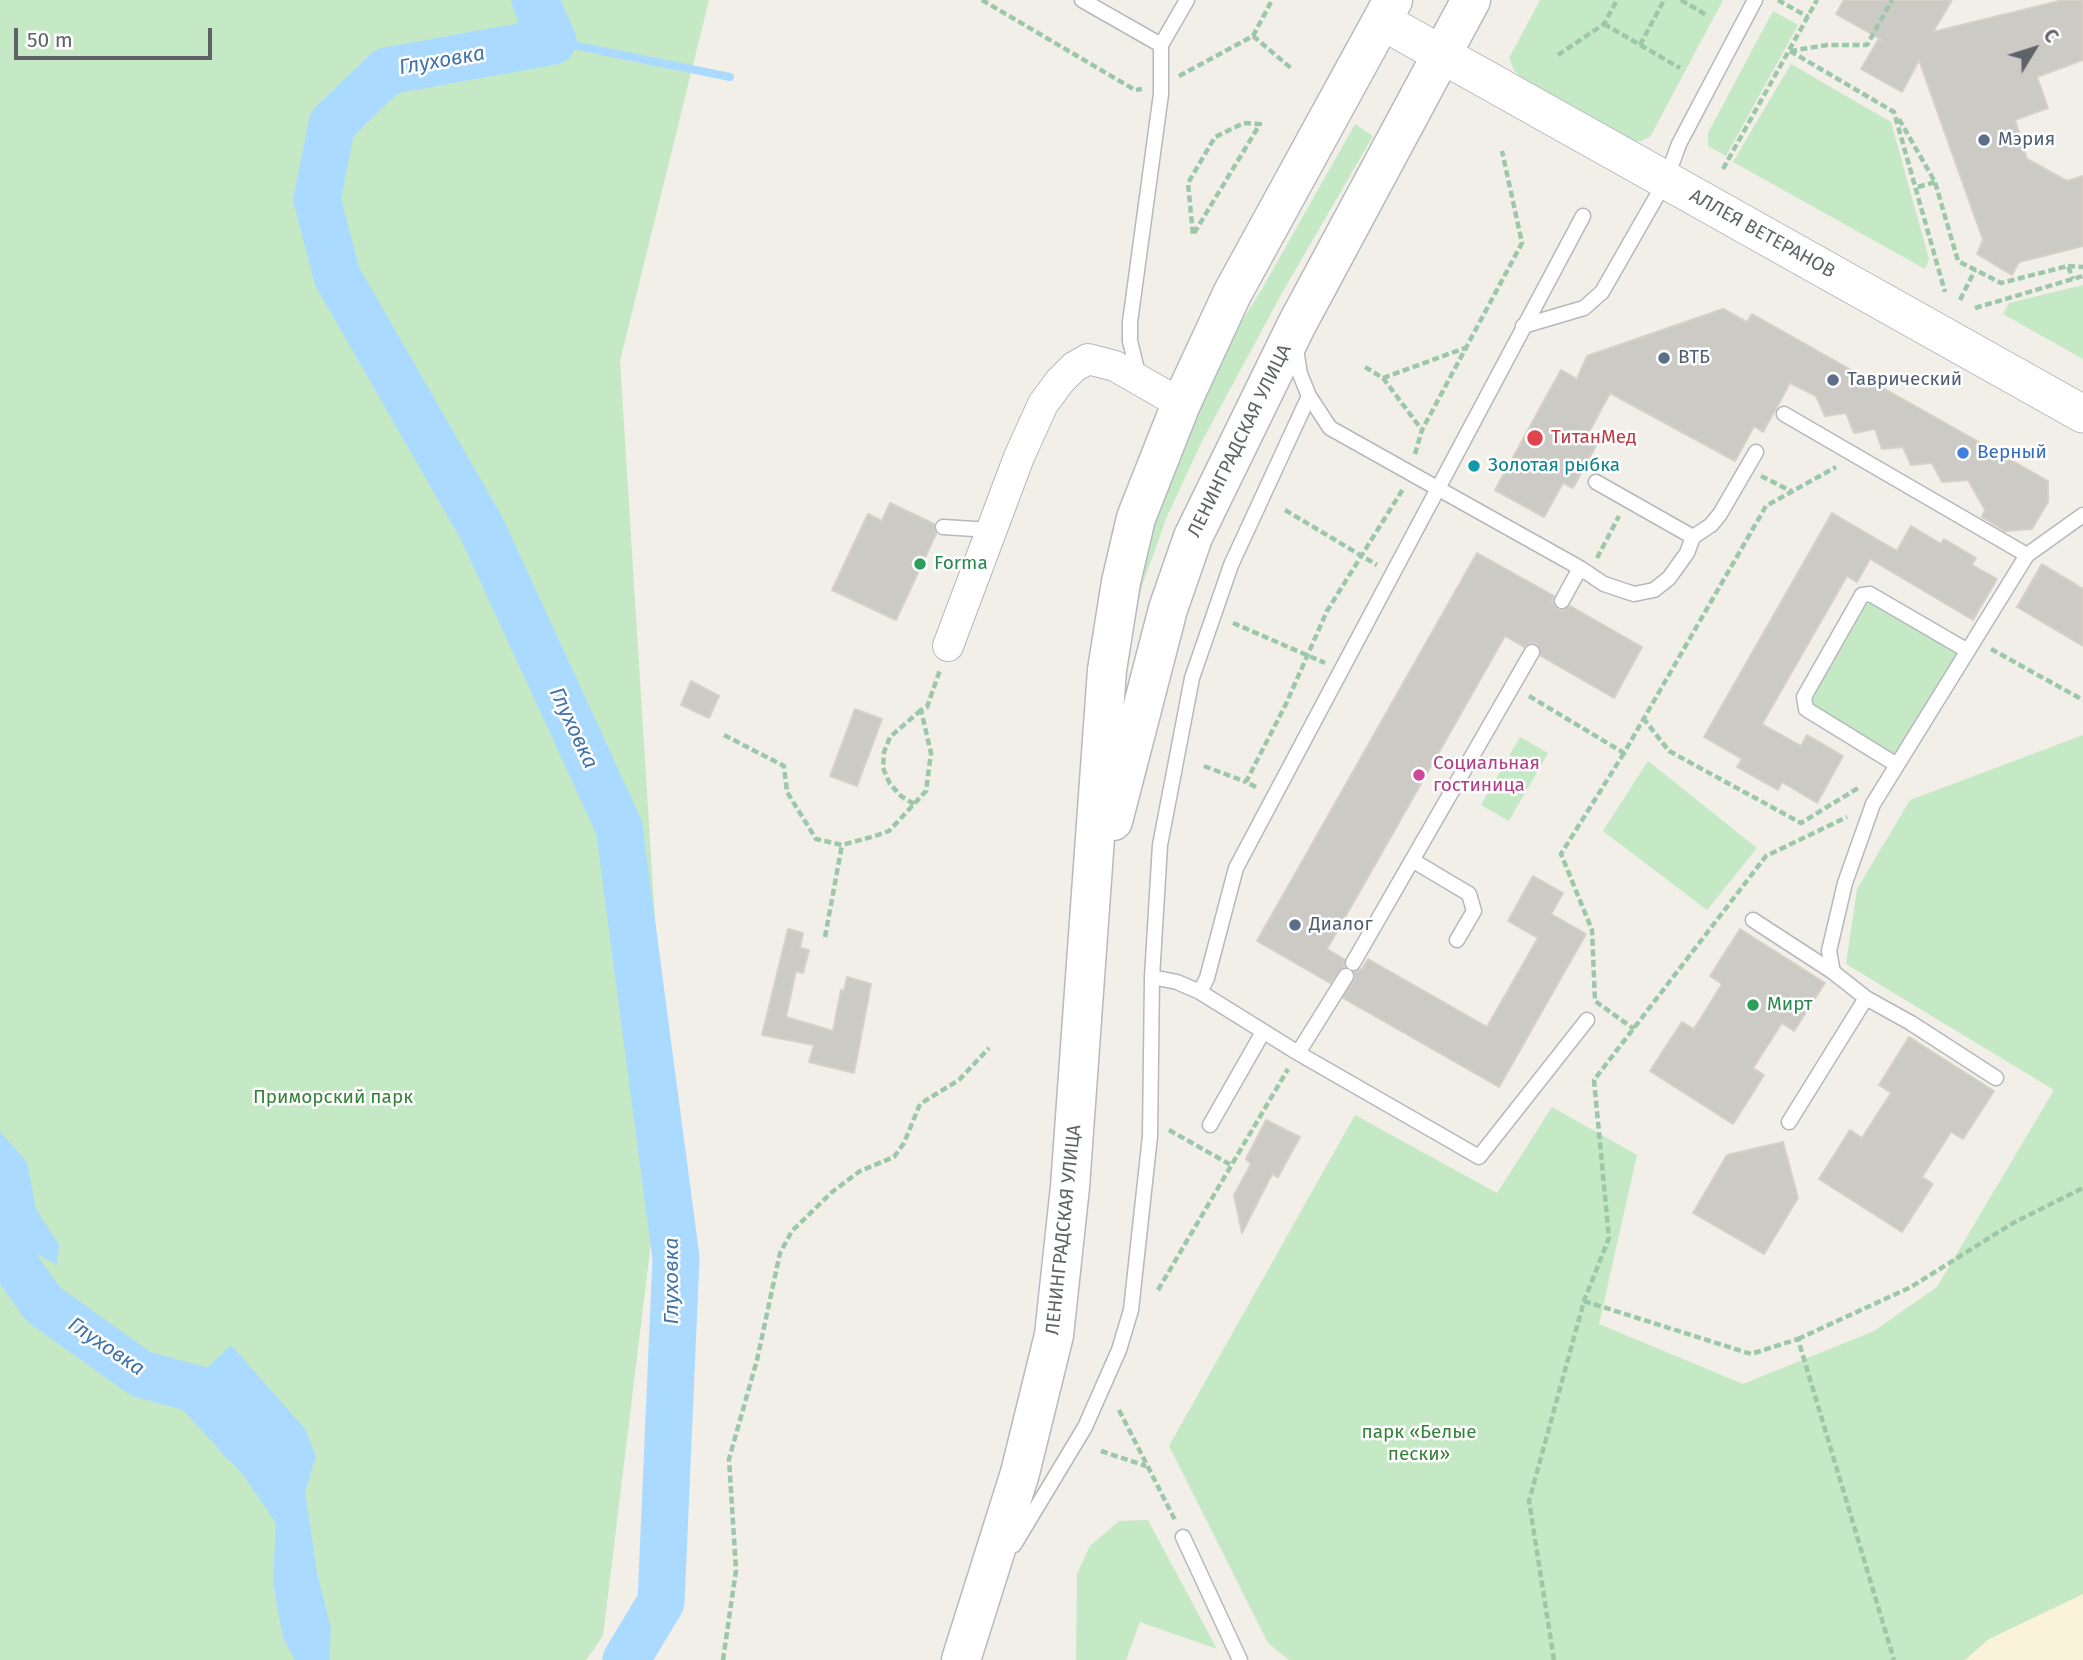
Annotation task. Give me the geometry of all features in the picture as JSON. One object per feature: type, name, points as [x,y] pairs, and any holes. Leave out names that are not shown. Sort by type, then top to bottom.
[{"type":"main road","name":"ЛЕНИНГРАДСКАЯ УЛИЦА","points":[[1089,914],[1168,609],[1193,537],[1296,326],[1471,0]]},
{"type":"main road","name":"ЛЕНИНГРАДСКАЯ УЛИЦА","points":[[961,1660],[1020,1473],[1054,1335],[1064,1265],[1107,670],[1121,582],[1136,518],[1181,404],[1278,206],[1387,10]]},
{"type":"main road","points":[[1107,670],[1127,684],[1141,684],[1150,677]]},
{"type":"street","name":"АЛЛЕЯ ВЕТЕРАНОВ","points":[[1387,10],[1442,54],[2083,414]]},
{"type":"street","points":[[948,646],[991,530],[1043,404],[1067,374],[1088,359],[1115,366],[1181,404]]},
{"type":"lane","points":[[1082,0],[1161,45]]},
{"type":"lane","points":[[1139,380],[1130,341],[1130,322],[1161,86],[1161,45],[1187,0]]},
{"type":"lane","points":[[1523,326],[1584,308],[1602,292],[1666,180],[1679,144],[1755,0]]},
{"type":"lane","points":[[1200,992],[1236,868],[1583,215]]},
{"type":"lane","points":[[1296,326],[1296,353],[1309,396],[1330,428],[1436,489],[1587,567],[1604,584],[1634,594],[1654,590],[1669,579],[1687,553],[1693,537],[1711,525],[1720,514],[1756,452]]},
{"type":"lane","points":[[981,1601],[1085,1427],[1119,1350],[1131,1310],[1150,1136],[1152,977],[1160,845],[1192,678],[1230,565],[1309,396]]},
{"type":"lane","points":[[1784,414],[2027,555]]},
{"type":"lane","points":[[1596,482],[1693,537]]},
{"type":"lane","points":[[1833,972],[1829,951],[1845,883],[1872,804],[2027,555],[2083,515]]},
{"type":"lane","points":[[943,527],[991,530]]},
{"type":"lane","points":[[1562,601],[1587,567]]},
{"type":"lane","points":[[1897,765],[1805,709],[1804,697],[1862,595],[1870,594],[1972,645]]},
{"type":"lane","points":[[1298,1053],[1350,970],[1532,652]]},
{"type":"lane","points":[[1412,860],[1469,894],[1474,911],[1457,940]]},
{"type":"lane","points":[[1753,920],[1833,972],[1866,999],[1910,1023],[1996,1078]]},
{"type":"lane","points":[[1152,977],[1177,982],[1200,992],[1298,1053],[1479,1157],[1587,1020]]},
{"type":"lane","points":[[1789,1122],[1866,999]]},
{"type":"lane","points":[[1210,1125],[1263,1032]]},
{"type":"lane","points":[[1183,1537],[1240,1660]]},
{"type":"path","points":[[982,0],[1135,90]]},
{"type":"path","points":[[1161,86],[1253,36],[1272,0]]},
{"type":"path","points":[[1558,55],[1604,24],[1617,0]]},
{"type":"path","points":[[1640,45],[1664,0]]},
{"type":"path","points":[[1681,0],[1708,16]]},
{"type":"path","points":[[1778,0],[1808,17]]},
{"type":"path","points":[[1723,169],[1817,0]]},
{"type":"path","points":[[1790,51],[1827,46],[1867,45],[1892,0]]},
{"type":"path","points":[[1604,24],[1680,68]]},
{"type":"path","points":[[1253,36],[1292,69]]},
{"type":"path","points":[[1790,51],[1894,112],[1935,182],[1958,261],[2001,284],[2068,266],[2083,267]]},
{"type":"path","points":[[1894,112],[1918,187],[1945,292]]},
{"type":"path","points":[[1244,123],[1260,124],[1193,235],[1188,183],[1215,137],[1244,123]]},
{"type":"path","points":[[1418,446],[1422,430],[1522,243],[1502,151]]},
{"type":"path","points":[[1918,187],[1935,182]]},
{"type":"path","points":[[2068,266],[2073,279]]},
{"type":"path","points":[[1960,300],[1975,270]]},
{"type":"path","points":[[1975,308],[2083,276]]},
{"type":"path","points":[[1383,378],[1466,347]]},
{"type":"path","points":[[1365,368],[1383,378],[1422,430]]},
{"type":"path","points":[[1634,1029],[1595,1001],[1592,930],[1561,854],[1624,752],[1766,506],[1840,465]]},
{"type":"path","points":[[1758,475],[1792,492]]},
{"type":"path","points":[[1246,782],[1327,611],[1401,494]]},
{"type":"path","points":[[1285,510],[1368,560]]},
{"type":"path","points":[[1587,567],[1619,517]]},
{"type":"path","points":[[1233,623],[1317,660]]},
{"type":"path","points":[[1972,645],[2083,700]]},
{"type":"path","points":[[914,804],[901,796],[890,784],[883,768],[884,752],[890,737],[927,707],[948,646]]},
{"type":"path","points":[[1513,687],[1624,752]]},
{"type":"path","points":[[724,735],[784,766],[787,792],[799,816],[816,839],[842,845],[889,831],[926,791],[931,753],[921,710]]},
{"type":"path","points":[[1643,718],[1669,751],[1801,823],[1897,765]]},
{"type":"path","points":[[1204,766],[1254,786]]},
{"type":"path","points":[[1554,1660],[1529,1501],[1584,1301],[1609,1238],[1594,1080],[1766,856],[1872,804]]},
{"type":"path","points":[[825,937],[842,845]]},
{"type":"path","points":[[723,1660],[736,1570],[729,1459],[757,1360],[780,1253],[792,1231],[832,1192],[860,1171],[894,1157],[904,1143],[920,1104],[959,1080],[989,1048]]},
{"type":"path","points":[[1158,1290],[1298,1053]]},
{"type":"path","points":[[1168,1129],[1232,1165]]},
{"type":"path","points":[[1584,1301],[1751,1354],[1798,1339],[1911,1287],[2013,1223],[2083,1188]]},
{"type":"path","points":[[1798,1339],[1894,1660]]},
{"type":"path","points":[[1119,1410],[1183,1537]]},
{"type":"path","points":[[1101,1451],[1148,1466]]},
{"type":"green space","name":"Приморский парк","points":[[0,0],[709,0],[620,361],[667,1111],[603,1636],[586,1660],[0,1660]]},
{"type":"green space","points":[[1540,0],[1723,0],[1650,137],[1641,141],[1628,141],[1536,89],[1515,72],[1509,58]]},
{"type":"green space","points":[[1773,11],[1798,25],[1726,156],[1708,146],[1708,133]]},
{"type":"green space","points":[[1791,64],[1891,122],[1929,259],[1925,269],[1733,162]]},
{"type":"green space","points":[[1355,124],[1373,136],[1282,293],[1201,443],[1166,519],[1142,586],[1131,638],[1124,633],[1154,519],[1217,361],[1262,289]]},
{"type":"green space","points":[[2083,285],[2083,359],[2003,314],[2009,303]]},
{"type":"green space","points":[[1869,600],[1959,652],[1895,756],[1810,703]]},
{"type":"green space","name":"парк «Белые пески»","points":[[2083,735],[2083,1660],[1289,1660],[1268,1643],[1169,1446],[1355,1115],[1497,1193],[1552,1107],[1637,1155],[1599,1324],[1743,1384],[1874,1331],[1937,1287],[2054,1090],[1846,964],[1857,889],[1910,800]]},
{"type":"green space","points":[[1520,737],[1548,753],[1509,821],[1481,805]]},
{"type":"green space","points":[[1648,761],[1757,848],[1707,910],[1603,831]]},
{"type":"green space","points":[[1148,1520],[1217,1649],[1140,1622],[1126,1660],[1076,1660],[1077,1574],[1090,1546],[1119,1521]]},
{"type":"sand","points":[[2083,1594],[2083,1660],[1965,1660],[1989,1639]]},
{"type":"water","points":[[0,1132],[27,1162],[36,1209],[59,1245],[57,1265],[0,1233]]},
{"type":"water","points":[[231,1345],[305,1429],[316,1456],[305,1492],[317,1573],[331,1628],[329,1660],[295,1660],[283,1638],[273,1583],[276,1523],[244,1476],[183,1410],[141,1374],[203,1390],[208,1367]]},
{"type":"building","name":"Мэрия","points":[[1844,0],[1952,0],[1933,32],[2063,0],[2083,0],[2083,60],[2037,77],[2048,108],[2015,120],[2027,159],[2067,181],[2083,176],[2083,246],[2019,262],[2012,275],[1977,254],[1983,240],[1919,60],[1902,92],[1861,69],[1878,40],[1882,40],[1836,14]]},
{"type":"building","points":[[1723,309],[1747,322],[1752,314],[2048,481],[2048,502],[2032,529],[2005,531],[1982,517],[1985,510],[1968,480],[1942,482],[1932,463],[1911,465],[1903,447],[1882,449],[1875,429],[1854,433],[1846,413],[1825,416],[1816,396],[1790,383],[1763,432],[1754,426],[1735,461],[1610,393],[1588,434],[1599,440],[1573,488],[1563,483],[1544,517],[1495,490],[1561,370],[1577,379],[1587,356]]},
{"type":"building","points":[[890,503],[934,524],[936,534],[896,620],[832,590],[868,514],[882,521]]},
{"type":"building","points":[[1832,513],[1897,551],[1911,526],[1941,544],[1944,539],[1976,558],[1972,565],[1997,579],[1973,620],[1870,559],[1857,582],[1847,576],[1762,724],[1801,746],[1807,735],[1843,756],[1817,803],[1782,782],[1778,790],[1737,767],[1742,759],[1704,737]]},
{"type":"building","points":[[1477,553],[1554,596],[1552,602],[1557,609],[1563,611],[1570,606],[1642,647],[1614,698],[1541,656],[1537,644],[1531,642],[1524,647],[1505,636],[1327,949],[1344,959],[1344,967],[1330,983],[1257,941]]},
{"type":"building","points":[[2042,564],[2083,589],[2083,646],[2017,607]]},
{"type":"building","points":[[691,681],[719,696],[709,718],[681,705]]},
{"type":"building","points":[[855,709],[882,719],[857,786],[830,776]]},
{"type":"building","points":[[1533,876],[1563,893],[1551,914],[1586,934],[1499,1087],[1343,998],[1354,980],[1355,972],[1362,969],[1368,959],[1487,1027],[1538,938],[1508,921]]},
{"type":"building","points":[[788,929],[803,933],[800,948],[809,950],[803,973],[796,971],[786,1017],[833,1031],[841,990],[844,991],[847,977],[871,984],[854,1073],[809,1062],[814,1045],[762,1035]]},
{"type":"building","points":[[1740,929],[1825,983],[1794,1031],[1782,1023],[1753,1068],[1764,1075],[1733,1124],[1650,1071],[1682,1022],[1694,1029],[1722,984],[1710,976]]},
{"type":"building","points":[[1909,1037],[1994,1091],[1963,1139],[1951,1132],[1922,1177],[1933,1184],[1902,1232],[1819,1179],[1850,1130],[1862,1138],[1891,1093],[1879,1085]]},
{"type":"building","points":[[1266,1120],[1300,1137],[1278,1177],[1272,1174],[1242,1233],[1234,1195],[1251,1164],[1246,1159]]},
{"type":"building","points":[[1783,1142],[1798,1198],[1764,1254],[1693,1213],[1727,1155]]},
{"type":"waterway","name":"Глуховка","points":[[535,0],[553,41],[387,71],[332,124],[317,199],[337,276],[482,529],[619,827],[676,1258],[661,1602],[626,1660]]},
{"type":"waterway","points":[[553,41],[730,77]]},
{"type":"waterway","name":"Глуховка","points":[[0,1243],[43,1304],[141,1374],[203,1391],[243,1442]]},
{"type":"place","name":"Мэрия","points":[[1984,140]]},
{"type":"place","name":"ВТБ","points":[[1664,358]]},
{"type":"place","name":"Таврический","points":[[1833,380]]},
{"type":"place","name":"ТитанМед","points":[[1535,438]]},
{"type":"place","name":"Верный","points":[[1963,453]]},
{"type":"place","name":"Золотая рыбка","points":[[1474,466]]},
{"type":"place","name":"Forma","points":[[920,564]]},
{"type":"place","name":"Социальная гостиница","points":[[1419,775]]},
{"type":"place","name":"Диалог","points":[[1295,925]]},
{"type":"place","name":"Мирт","points":[[1753,1005]]}]
